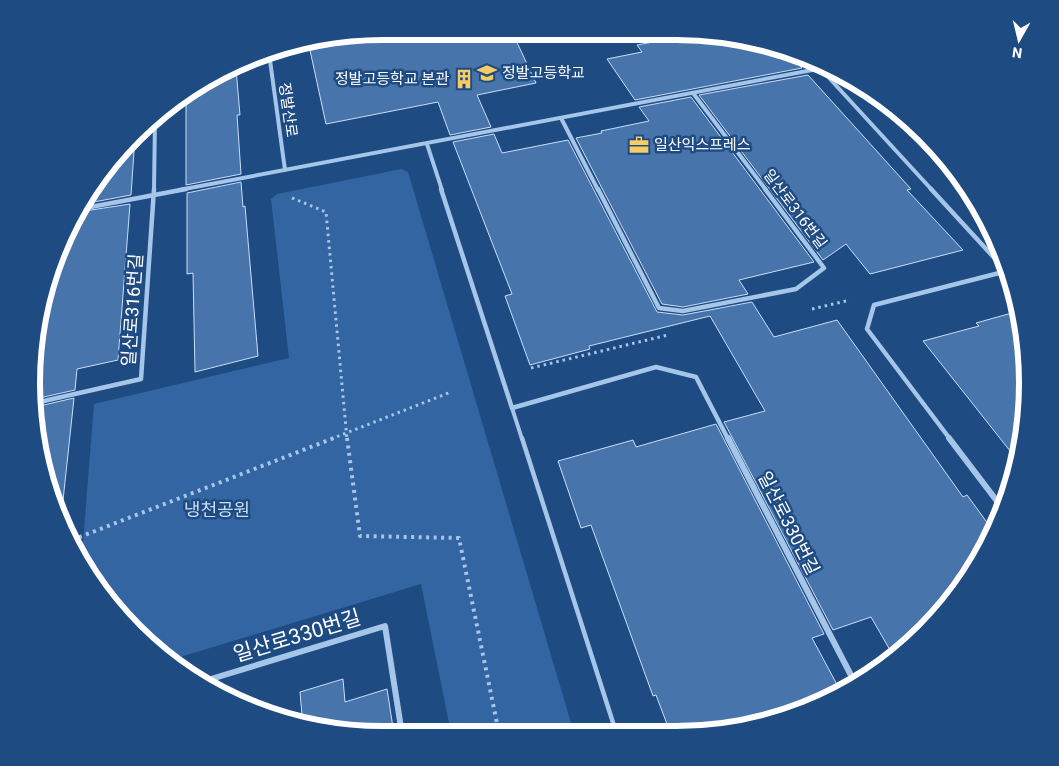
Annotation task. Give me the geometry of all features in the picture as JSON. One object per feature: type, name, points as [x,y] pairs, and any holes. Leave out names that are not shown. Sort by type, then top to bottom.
[{"type":"street","name":"정발산로","points":[[270,59],[285,170]]},
{"type":"street","points":[[88,207],[815,69]]},
{"type":"street","points":[[827,75],[996,260]]},
{"type":"street","name":"일산로316번길","points":[[561,118],[658,308],[683,311],[796,290],[824,268],[693,93]]},
{"type":"street","name":"일산로316번길","points":[[41,402],[141,379],[154,195],[155,127]]},
{"type":"street","points":[[427,144],[512,408]]},
{"type":"street","points":[[997,503],[867,329],[874,305],[1001,275]]},
{"type":"street","name":"일산로330번길","points":[[512,408],[656,367],[696,377],[852,677]]},
{"type":"street","name":"일산로330번길","points":[[210,679],[385,626],[401,726]]},
{"type":"lane","points":[[512,408],[614,726]]},
{"type":"path","points":[[292,198],[326,212],[347,433],[360,536],[459,538],[498,726]]},
{"type":"path","points":[[77,538],[450,392]]},
{"type":"green space","name":"냉천공원","points":[[401,169],[408,172],[572,726],[450,726],[421,584],[178,658],[140,626],[125,609],[98,574],[83,548],[94,404],[289,358],[271,199],[277,194]]},
{"type":"building","points":[[383,40],[516,40],[536,83],[477,95],[491,127],[450,135],[438,102],[326,124],[310,48],[316,47],[338,43]]},
{"type":"building","points":[[664,40],[721,43],[786,58],[796,62],[802,68],[635,100],[607,59],[642,52],[637,45]]},
{"type":"building","points":[[236,73],[240,115],[237,115],[241,174],[186,185],[186,102]]},
{"type":"building","points":[[808,75],[911,189],[907,190],[963,250],[870,274],[846,244],[823,260],[699,95]]},
{"type":"building","points":[[691,97],[814,262],[739,280],[748,294],[683,307],[662,304],[576,138],[649,121],[639,107]]},
{"type":"building","points":[[494,134],[502,153],[568,140],[657,312],[683,315],[752,302],[774,337],[837,320],[963,497],[967,495],[989,524],[961,574],[919,626],[890,651],[871,617],[833,630],[724,422],[765,411],[710,316],[589,346],[590,349],[530,365],[505,296],[512,294],[453,142]]},
{"type":"building","points":[[134,146],[131,195],[91,202],[111,174]]},
{"type":"building","points":[[241,182],[243,207],[245,206],[258,356],[195,372],[193,273],[187,274],[187,193]]},
{"type":"building","points":[[130,204],[118,360],[77,369],[75,390],[41,398],[43,338],[52,294],[66,252],[86,211]]},
{"type":"building","points":[[1011,313],[1016,338],[1019,383],[1016,428],[1011,453],[923,341],[979,326],[976,323]]},
{"type":"building","points":[[74,398],[63,505],[47,450],[41,406]]},
{"type":"building","points":[[716,424],[824,634],[812,638],[838,686],[807,700],[765,714],[721,723],[668,726],[656,695],[653,696],[591,525],[581,528],[558,461],[633,440],[636,447]]},
{"type":"building","points":[[343,679],[345,702],[387,689],[393,726],[338,723],[300,715],[302,715],[300,692]]},
{"type":"place","name":"정발고등학교","points":[[487,73]]},
{"type":"place","name":"정발고등학교 본관","points":[[464,79]]},
{"type":"place","name":"일산익스프레스","points":[[639,145]]}]
